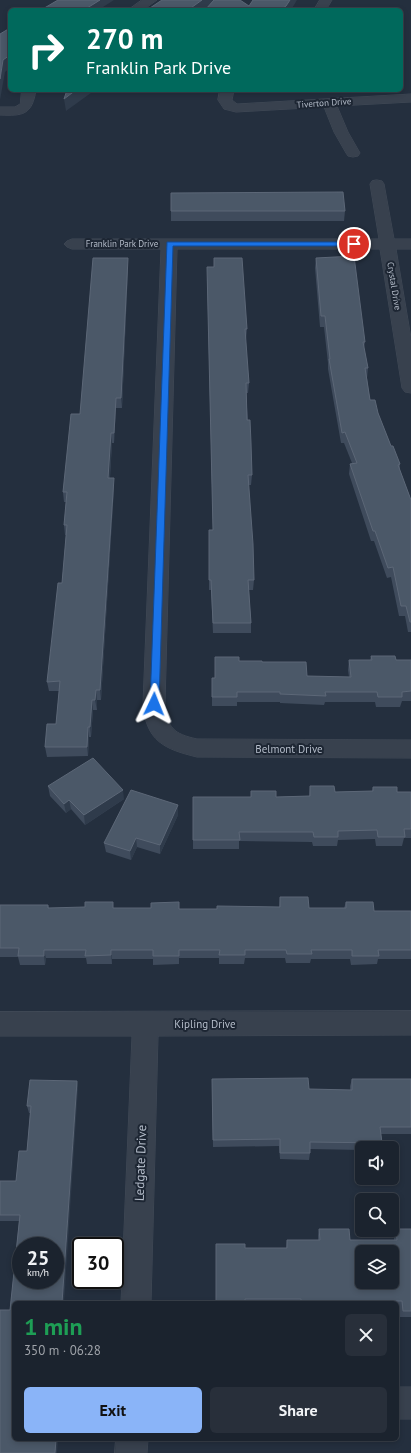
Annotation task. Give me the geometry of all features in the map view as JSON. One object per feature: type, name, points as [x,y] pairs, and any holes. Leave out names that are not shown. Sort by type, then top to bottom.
[{"type":"street","points":[[137,8],[151,0]]},
{"type":"street","points":[[0,112],[18,111],[23,108],[28,103],[29,92]]},
{"type":"street","name":"Tiverton Drive","points":[[227,92],[225,100],[229,106],[236,108],[411,98]]},
{"type":"street","points":[[329,102],[341,132],[353,153]]},
{"type":"street","name":"Crystal Drive","points":[[377,184],[411,388]]},
{"type":"street","name":"Franklin Park Drive","points":[[72,244],[411,244]]},
{"type":"street","name":"Belmont Drive","points":[[169,244],[154,704],[158,727],[169,739],[180,745],[197,748],[411,749]]},
{"type":"street","name":"Kipling Drive","points":[[0,1024],[411,1023]]},
{"type":"street","name":"Ledgate Drive","points":[[136,1301],[145,1024]]},
{"type":"street","points":[[399,1403],[411,1403]]},
{"type":"street","points":[[131,1453],[132,1441]]},
{"type":"building","points":[[58,0],[100,0],[87,8],[44,8]]},
{"type":"building","points":[[162,0],[202,0],[191,8],[150,8]]},
{"type":"building","points":[[214,0],[240,0],[249,6],[253,0],[290,0],[283,8],[207,8]]},
{"type":"building","points":[[8,29],[8,56],[3,60],[0,79],[0,34]]},
{"type":"building","points":[[66,92],[73,92],[64,99]]},
{"type":"building","points":[[343,192],[345,211],[171,211],[171,193]]},
{"type":"building","points":[[354,256],[365,342],[363,342],[368,368],[365,368],[370,400],[375,400],[378,413],[400,464],[398,465],[411,500],[411,622],[406,606],[401,606],[393,567],[388,568],[375,531],[373,531],[350,464],[357,463],[345,432],[342,433],[329,359],[325,316],[321,316],[316,258]]},
{"type":"building","points":[[93,258],[128,258],[121,398],[116,398],[114,433],[111,433],[108,478],[114,478],[100,690],[96,690],[95,700],[92,700],[87,747],[45,747],[47,724],[56,724],[60,681],[47,682],[58,583],[62,583],[67,525],[64,525],[67,492],[63,492],[71,414],[80,414]]},
{"type":"building","points":[[214,258],[242,258],[249,383],[246,383],[247,420],[250,420],[252,475],[248,475],[254,580],[248,580],[251,623],[213,623],[211,580],[209,580],[209,530],[213,530],[207,267],[214,267]]},
{"type":"building","points":[[371,656],[395,656],[396,660],[411,660],[411,691],[402,692],[402,697],[378,697],[377,692],[325,692],[326,696],[280,694],[280,692],[237,692],[237,697],[212,697],[212,678],[215,678],[215,657],[239,657],[239,661],[306,662],[307,676],[351,677],[349,660],[372,660]]},
{"type":"building","points":[[93,758],[123,790],[84,815],[69,800],[64,804],[48,786]]},
{"type":"building","points":[[310,786],[334,786],[335,792],[373,791],[373,787],[397,787],[397,792],[411,792],[411,829],[404,829],[405,837],[378,837],[377,830],[338,831],[338,837],[314,837],[313,832],[239,832],[240,840],[193,840],[193,797],[251,797],[251,791],[276,791],[276,797],[310,796]]},
{"type":"building","points":[[131,790],[178,805],[160,845],[136,838],[130,851],[104,843]]},
{"type":"building","points":[[280,897],[308,897],[309,908],[346,908],[346,902],[373,902],[374,911],[411,911],[411,950],[378,950],[379,956],[352,956],[352,950],[311,950],[312,954],[287,954],[286,950],[245,950],[245,955],[219,955],[220,950],[179,950],[179,956],[153,956],[153,950],[111,950],[111,955],[85,956],[86,950],[44,950],[44,956],[18,956],[19,948],[0,948],[0,905],[48,905],[48,908],[85,907],[85,902],[113,902],[113,908],[151,908],[151,903],[179,902],[179,909],[217,909],[217,906],[280,907]]},
{"type":"building","points":[[308,1078],[309,1089],[352,1090],[352,1079],[411,1079],[411,1127],[380,1127],[382,1141],[355,1141],[355,1143],[310,1142],[310,1153],[280,1153],[280,1139],[213,1140],[212,1079]]},
{"type":"building","points":[[30,1080],[77,1081],[64,1273],[64,1237],[18,1237],[20,1215],[0,1215],[0,1181],[16,1181],[19,1151],[27,1151],[31,1106],[27,1106]]},
{"type":"building","points":[[319,1229],[349,1229],[350,1240],[397,1240],[397,1237],[399,1237],[399,1229],[411,1229],[411,1311],[403,1311],[402,1301],[301,1301],[301,1299],[245,1299],[245,1301],[216,1301],[216,1244],[245,1244],[245,1248],[287,1248],[287,1240],[320,1240]]},
{"type":"building","points":[[12,1289],[63,1289],[62,1301],[12,1301],[12,1441],[56,1441],[55,1453],[0,1453],[0,1310],[10,1310]]},
{"type":"route","points":[[154,704],[169,244],[354,244]]}]
